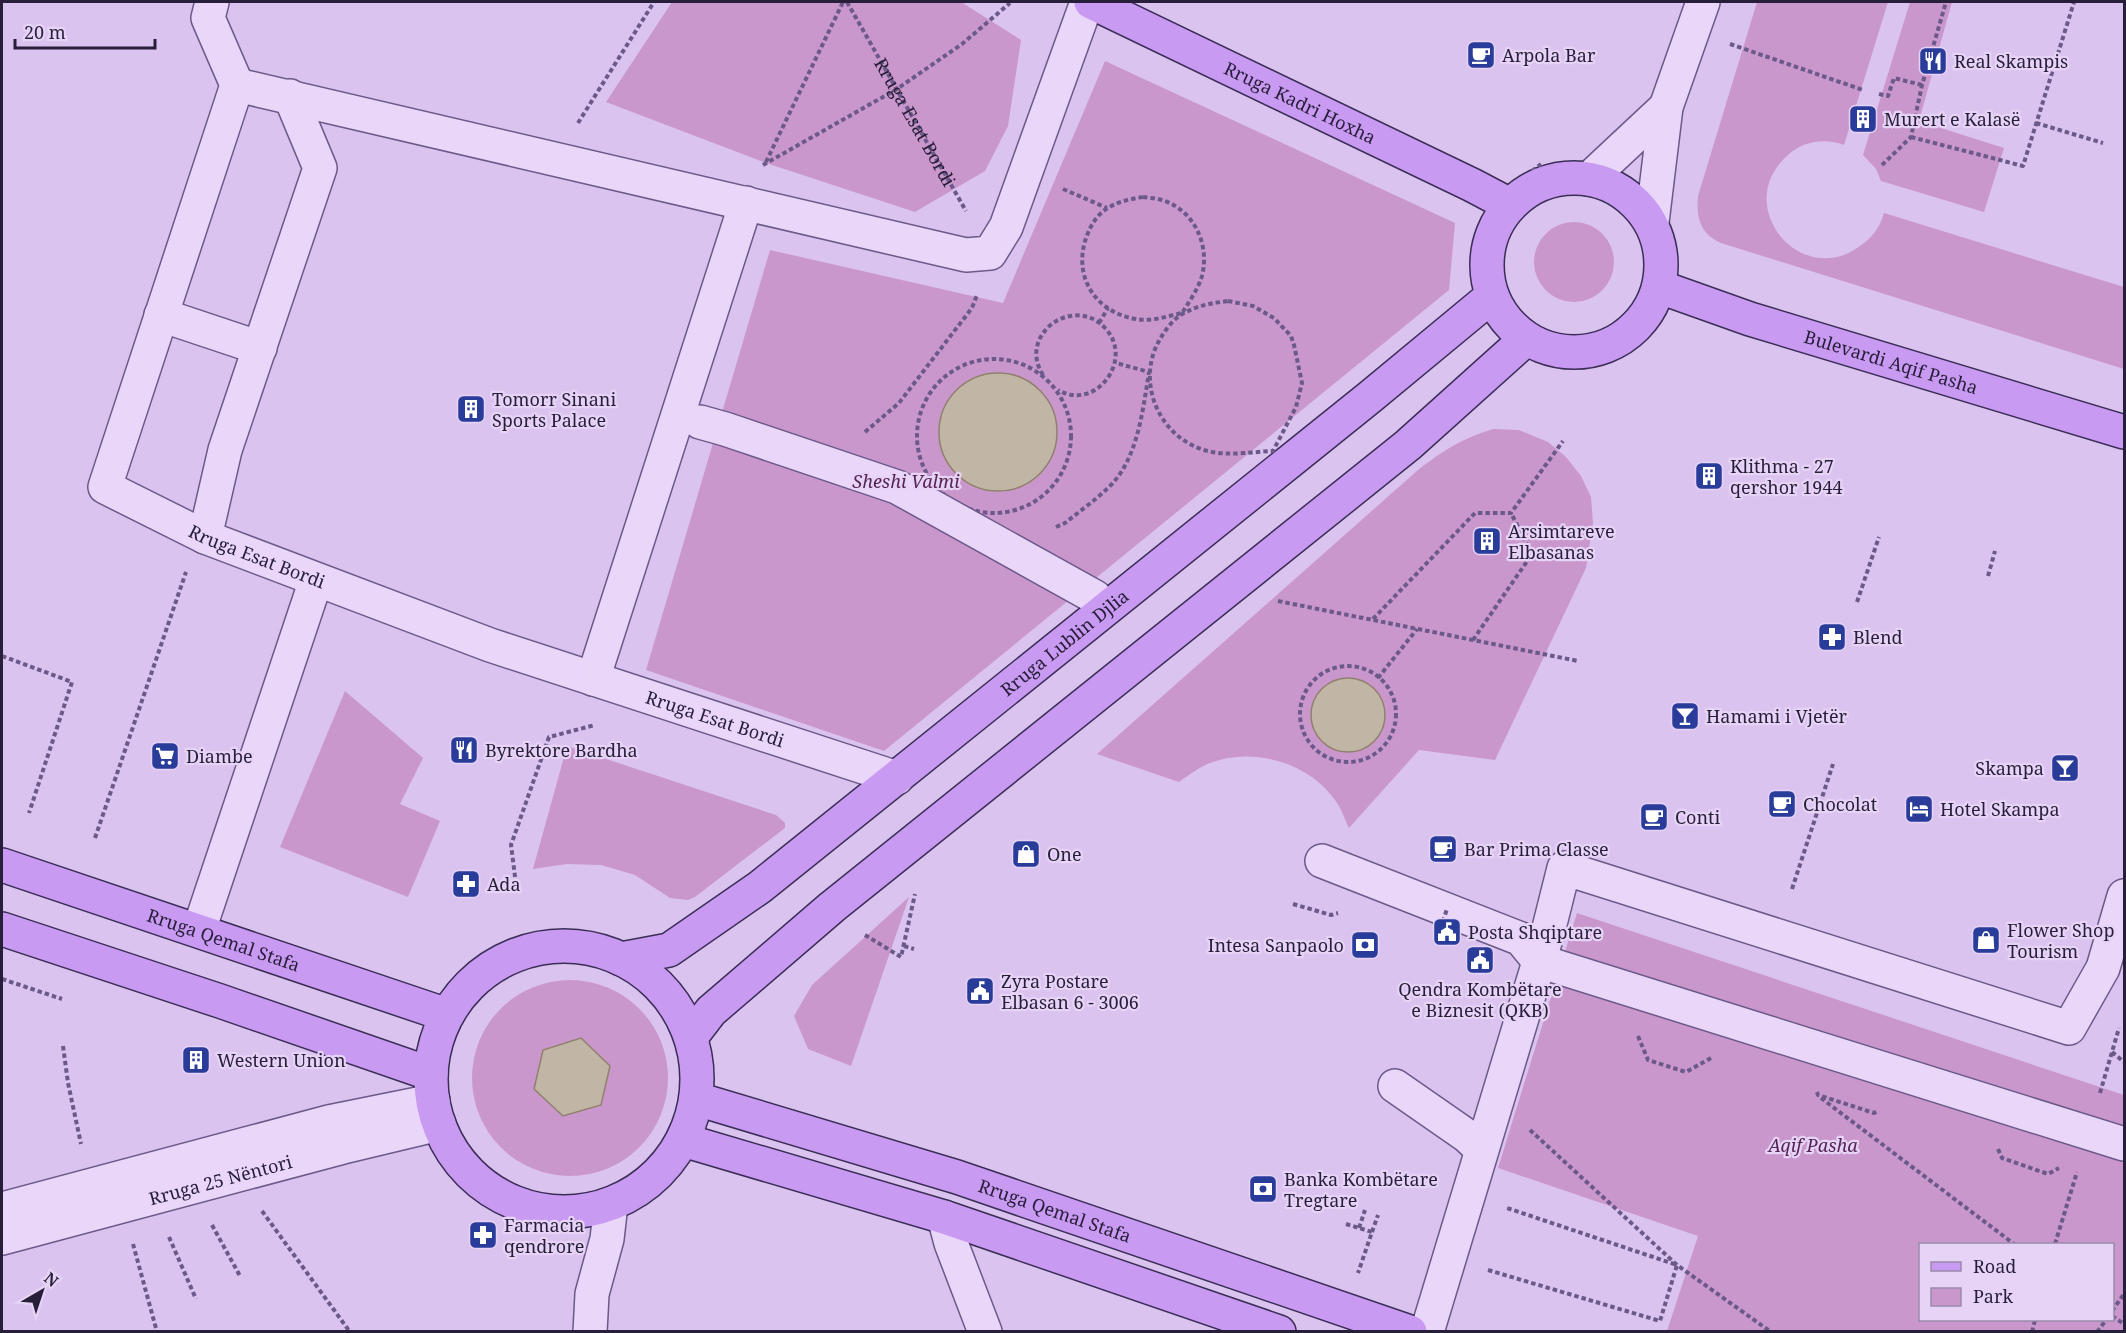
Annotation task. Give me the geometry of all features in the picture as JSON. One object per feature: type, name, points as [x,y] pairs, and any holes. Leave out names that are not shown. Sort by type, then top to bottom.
[{"type":"main road","name":"Rruga Kadri Hoxha","points":[[1089,2],[1472,185],[1510,206]]},
{"type":"main road","points":[[1576,177],[1588,179],[1624,193],[1652,222],[1662,261],[1660,287],[1648,313],[1630,333],[1605,347],[1579,352],[1552,350],[1526,339],[1505,320],[1492,296],[1487,272],[1489,247],[1497,225],[1510,206],[1530,189],[1552,180],[1576,177]]},
{"type":"main road","name":"Bulevardi Aqif Pasha","points":[[1660,287],[1750,319],[2124,432]]},
{"type":"main road","name":"Rruga Lublin Djlia","points":[[621,959],[669,950],[760,887],[1360,405],[1492,296]]},
{"type":"main road","points":[[691,1037],[711,1011],[832,907],[1408,446],[1526,339]]},
{"type":"main road","name":"Rruga Qemal Stafa","points":[[2,865],[447,1015]]},
{"type":"main road","points":[[2,929],[211,998],[434,1100]]},
{"type":"main road","points":[[573,946],[597,950],[621,959],[648,976],[671,999],[683,1017],[691,1037],[698,1078],[697,1098],[683,1140],[674,1157],[646,1185],[611,1204],[586,1211],[560,1213],[508,1200],[486,1187],[466,1169],[450,1148],[434,1100],[436,1044],[447,1015],[461,994],[500,962],[548,947],[573,946]]},
{"type":"main road","name":"Rruga Qemal Stafa","points":[[697,1098],[957,1177],[1410,1332]]},
{"type":"main road","points":[[683,1140],[944,1217],[1279,1332]]},
{"type":"street","points":[[212,2],[208,18],[237,85],[966,255],[990,254],[1006,227],[1089,2]]},
{"type":"street","points":[[1652,222],[1666,107],[1703,2]]},
{"type":"street","name":"Rruga Esat Bordi","points":[[237,85],[105,487],[205,537],[490,645],[897,778]]},
{"type":"street","points":[[205,537],[225,450],[320,168],[290,96]]},
{"type":"street","points":[[1588,179],[1666,107]]},
{"type":"street","points":[[593,679],[746,202]]},
{"type":"street","points":[[161,315],[260,348]]},
{"type":"street","points":[[700,422],[897,487],[1095,597]]},
{"type":"street","points":[[199,930],[316,580]]},
{"type":"street","points":[[1322,861],[1443,922],[1521,939],[1539,961],[2124,1143]]},
{"type":"street","points":[[1427,1332],[1539,961],[1564,868],[2069,1028],[2114,971],[2124,896]]},
{"type":"street","points":[[1395,1086],[1467,1136],[1481,1149]]},
{"type":"street","name":"Rruga 25 Nëntori","points":[[2,1209],[329,1122],[434,1100]]},
{"type":"street","name":"Rruga 25 Nëntori","points":[[2,1238],[320,1153],[434,1100]]},
{"type":"street","points":[[590,1332],[592,1294],[607,1239],[611,1204]]},
{"type":"street","points":[[944,1217],[951,1243],[985,1332]]},
{"type":"path","points":[[572,132],[654,2]]},
{"type":"path","points":[[766,163],[843,2]]},
{"type":"path","name":"Rruga Esat Bordi","points":[[847,2],[967,212]]},
{"type":"path","points":[[1882,165],[1911,137],[1922,85],[1946,2]]},
{"type":"path","points":[[1911,137],[2023,166],[2074,2]]},
{"type":"path","points":[[758,168],[897,89],[962,44],[1010,3]]},
{"type":"path","points":[[1729,44],[1863,90]]},
{"type":"path","points":[[1879,94],[1888,96],[1894,78],[1922,85]]},
{"type":"path","points":[[2036,123],[2103,143]]},
{"type":"path","points":[[1055,185],[1107,208]]},
{"type":"path","points":[[1008,549],[1065,523],[1112,484],[1132,452],[1142,415],[1149,372],[1154,350],[1166,330],[1182,314],[1202,278],[1205,259],[1202,240],[1193,222],[1179,209],[1162,200],[1143,197],[1124,200],[1107,208],[1092,224],[1083,243],[1081,265],[1087,285],[1100,303],[1118,314],[1138,320],[1182,314],[1205,304],[1228,301],[1253,306],[1274,318],[1291,336],[1302,383],[1296,407],[1273,451],[1219,453],[1196,448],[1176,435],[1161,418],[1152,396],[1149,372]]},
{"type":"path","points":[[861,435],[899,403],[933,361],[972,308],[979,287]]},
{"type":"path","points":[[1099,323],[1108,308]]},
{"type":"path","points":[[1044,376],[1021,363],[995,359],[969,363],[946,375],[929,394],[918,419],[917,445],[925,470],[939,491],[960,505],[984,513],[1009,512],[1032,504],[1052,489],[1066,468],[1072,443],[1070,419],[1060,395],[1037,366],[1036,353],[1039,340],[1045,329],[1054,321],[1066,316],[1079,315],[1092,318],[1112,337],[1116,350],[1116,363],[1110,376],[1101,387],[1089,393],[1076,395],[1063,393],[1055,388]]},
{"type":"path","points":[[1116,363],[1149,372]]},
{"type":"path","points":[[1511,513],[1563,441]]},
{"type":"path","points":[[1373,620],[1475,513],[1511,513]]},
{"type":"path","points":[[1473,640],[1533,554],[1511,513]]},
{"type":"path","points":[[1857,602],[1879,537]]},
{"type":"path","points":[[1988,576],[1995,551]]},
{"type":"path","points":[[95,838],[183,580]]},
{"type":"path","points":[[1274,600],[1578,661]]},
{"type":"path","points":[[1378,678],[1417,629]]},
{"type":"path","points":[[2,656],[72,682],[29,813]]},
{"type":"path","points":[[1343,667],[1359,668],[1375,674],[1378,678],[1386,686],[1394,701],[1396,717],[1392,734],[1383,747],[1370,757],[1353,762],[1339,761],[1324,756],[1313,747],[1304,734],[1300,720],[1301,705],[1306,691],[1316,679],[1328,671],[1343,667]]},
{"type":"path","points":[[517,892],[511,845],[549,736],[595,725]]},
{"type":"path","points":[[1792,889],[1833,764]]},
{"type":"path","points":[[863,933],[901,957],[917,883]]},
{"type":"path","points":[[904,946],[914,949]]},
{"type":"path","points":[[2,979],[62,999]]},
{"type":"path","points":[[63,1046],[82,1151]]},
{"type":"path","points":[[2112,1052],[2123,1060]]},
{"type":"path","points":[[1809,1088],[2011,1243]]},
{"type":"path","points":[[1497,1099],[1677,1264],[1771,1332]]},
{"type":"path","points":[[257,1205],[350,1332]]},
{"type":"path","points":[[1503,1207],[1677,1264]]},
{"type":"path","points":[[1359,1228],[1365,1210]]},
{"type":"path","points":[[1358,1271],[1378,1215]]},
{"type":"path","points":[[210,1221],[240,1276]]},
{"type":"path","points":[[1346,1224],[1372,1232]]},
{"type":"path","points":[[169,1236],[196,1299]]},
{"type":"path","points":[[131,1238],[157,1332]]},
{"type":"path","points":[[1484,1269],[1660,1322],[1677,1264]]},
{"type":"path","points":[[2114,1308],[2124,1294]]},
{"type":"green space","points":[[672,2],[961,2],[1021,40],[1008,126],[985,171],[915,212],[766,163],[606,102]]},
{"type":"green space","points":[[1757,2],[1888,2],[1844,145],[1822,141],[1807,144],[1788,155],[1772,175],[1767,197],[1770,218],[1780,236],[1796,250],[1816,258],[1838,257],[1860,246],[1868,239],[1875,232],[1884,213],[2124,287],[2124,369],[1721,243],[1708,235],[1699,218],[1698,196]]},
{"type":"green space","points":[[1910,2],[1952,2],[1919,121],[2004,148],[1984,212],[1881,181],[1876,169],[1863,155]]},
{"type":"green space","name":"Sheshi Valmi","points":[[1105,61],[1455,223],[1449,290],[884,751],[646,670],[770,250],[1003,303]]},
{"type":"green space","points":[[1574,222],[1589,225],[1602,234],[1611,247],[1614,262],[1611,277],[1602,290],[1589,299],[1574,302],[1559,299],[1546,290],[1537,277],[1534,262],[1537,247],[1546,234],[1559,225]]},
{"type":"green space","points":[[1493,429],[1519,430],[1548,442],[1566,457],[1581,476],[1591,497],[1593,523],[1586,568],[1495,760],[1419,750],[1349,828],[1339,806],[1326,789],[1297,768],[1280,762],[1245,756],[1227,758],[1194,771],[1179,782],[1097,754],[1418,470],[1453,446]]},
{"type":"green space","points":[[345,691],[423,758],[400,804],[440,821],[408,897],[280,847]]},
{"type":"green space","points":[[567,746],[776,815],[785,823],[785,828],[688,900],[670,898],[635,875],[601,865],[567,864],[533,869]]},
{"type":"green space","points":[[909,897],[851,1066],[808,1049],[794,1016],[812,985]]},
{"type":"green space","name":"Aqif Pasha","points":[[1577,913],[2124,1095],[2124,1331],[1667,1331],[1698,1236],[1498,1168]]},
{"type":"green space","points":[[560,980],[580,980],[616,991],[625,996],[646,1016],[661,1040],[668,1068],[668,1088],[661,1116],[652,1133],[632,1154],[616,1165],[599,1172],[580,1176],[560,1176],[532,1169],[515,1160],[488,1133],[476,1107],[472,1088],[472,1068],[479,1040],[488,1023],[515,996],[541,984]]},
{"type":"shaded area","points":[[998,373],[1020,378],[1040,390],[1052,410],[1057,432],[1052,454],[1040,474],[1020,486],[998,491],[976,486],[956,474],[944,454],[939,432],[944,410],[956,390],[976,378]]},
{"type":"shaded area","points":[[1348,678],[1362,681],[1374,689],[1382,701],[1385,715],[1382,729],[1374,741],[1362,749],[1348,752],[1334,749],[1322,741],[1314,729],[1311,715],[1314,701],[1322,689],[1334,681]]},
{"type":"shaded area","points":[[581,1038],[610,1066],[601,1105],[563,1116],[534,1089],[543,1050]]},
{"type":"place","name":"Arpola Bar","points":[[1481,55]]},
{"type":"place","name":"Real Skampis","points":[[1933,61]]},
{"type":"place","name":"Murert e Kalasë","points":[[1863,119]]},
{"type":"place","name":"Tomorr Sinani Sports Palace","points":[[471,409]]},
{"type":"place","name":"Klithma - 27 qershor 1944","points":[[1709,476]]},
{"type":"place","name":"Arsimtareve Elbasanas","points":[[1487,541]]},
{"type":"place","name":"Blend","points":[[1832,637]]},
{"type":"place","name":"Hamami i Vjetër","points":[[1685,716]]},
{"type":"place","name":"Byrektore Bardha","points":[[464,750]]},
{"type":"place","name":"Diambe","points":[[165,756]]},
{"type":"place","name":"Skampa","points":[[2065,768]]},
{"type":"place","name":"Chocolat","points":[[1782,804]]},
{"type":"place","name":"Hotel Skampa","points":[[1919,809]]},
{"type":"place","name":"Conti","points":[[1654,817]]},
{"type":"place","name":"Bar Prima Classe","points":[[1443,849]]},
{"type":"place","name":"One","points":[[1026,854]]},
{"type":"place","name":"Ada","points":[[466,884]]},
{"type":"place","name":"Posta Shqiptare","points":[[1447,932]]},
{"type":"place","name":"Flower Shop Tourism","points":[[1986,940]]},
{"type":"place","name":"Intesa Sanpaolo","points":[[1365,945]]},
{"type":"place","name":"Qendra Kombëtare e Biznesit (QKB)","points":[[1480,960]]},
{"type":"place","name":"Zyra Postare Elbasan 6 - 3006","points":[[980,991]]},
{"type":"place","name":"Western Union","points":[[196,1060]]},
{"type":"place","name":"Banka Kombëtare Tregtare","points":[[1263,1189]]},
{"type":"place","name":"Farmacia qendrore","points":[[483,1235]]}]
